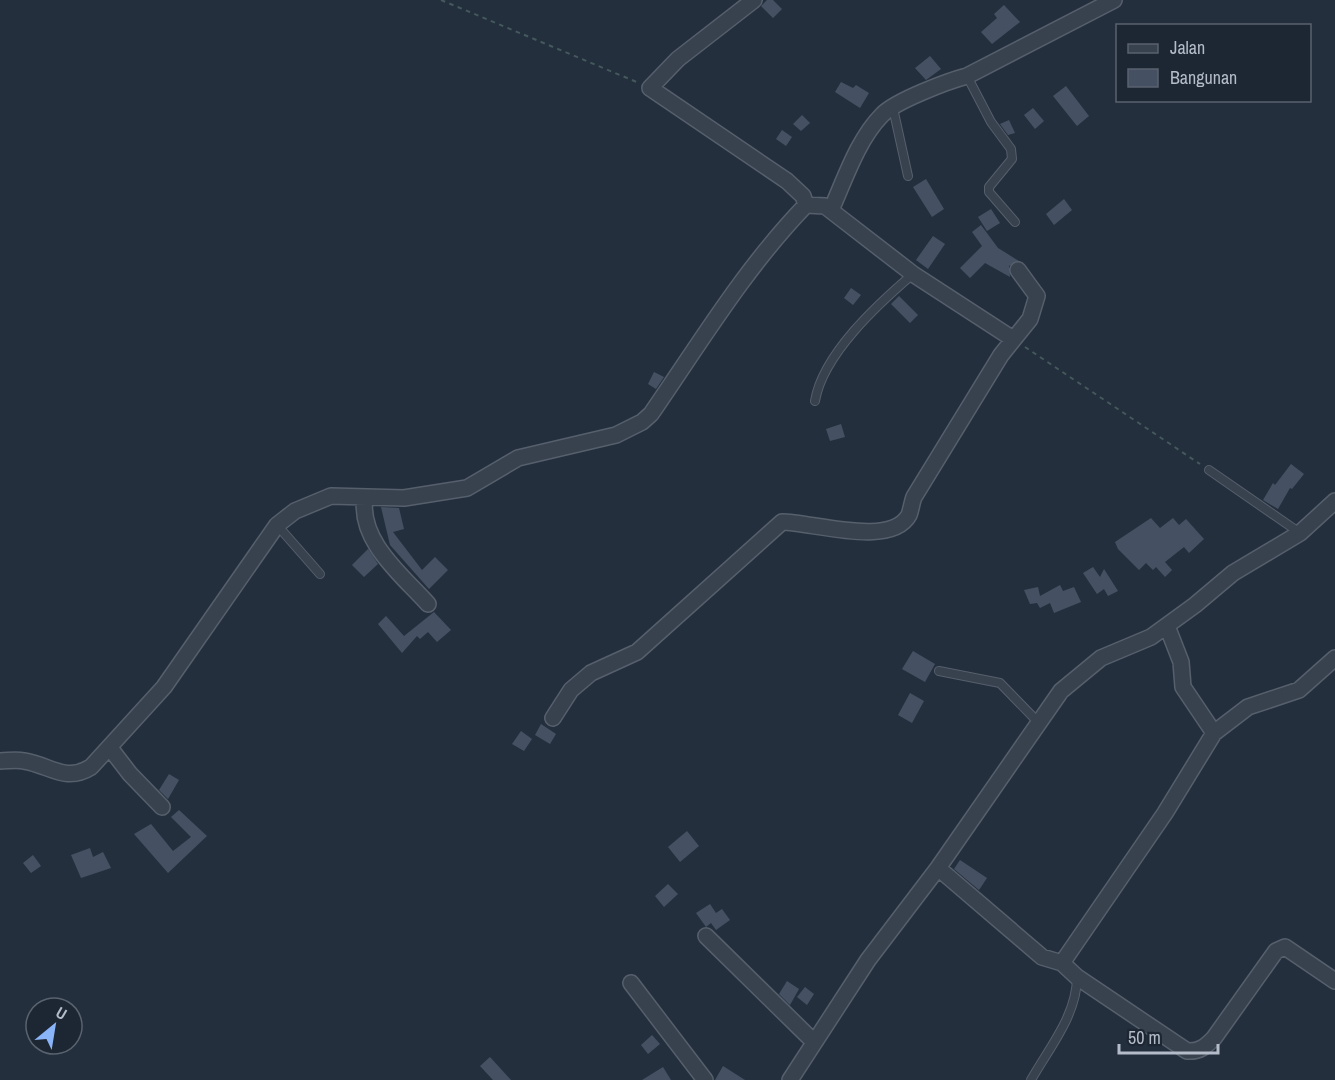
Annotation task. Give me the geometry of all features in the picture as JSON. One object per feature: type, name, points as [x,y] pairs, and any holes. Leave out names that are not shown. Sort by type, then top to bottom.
[{"type":"street","points":[[754,0],[678,59],[650,88],[787,181],[803,196],[806,205]]},
{"type":"street","points":[[831,210],[871,129],[881,116],[950,81],[967,76],[1114,0]]},
{"type":"street","points":[[0,761],[24,761],[60,775],[75,774],[91,766],[164,687],[277,525],[295,511],[331,496],[404,498],[467,489],[518,459],[616,435],[642,422],[651,414],[774,238],[806,205],[818,204],[831,210],[913,274],[1013,339]]},
{"type":"street","points":[[553,718],[571,690],[591,673],[637,652],[782,522],[865,532],[883,532],[901,523],[909,515],[914,497],[1013,339],[1030,319],[1037,302],[1034,290],[1018,270]]},
{"type":"street","points":[[365,497],[363,508],[366,523],[376,545],[428,604]]},
{"type":"street","points":[[790,1080],[813,1041],[868,960],[938,868],[1061,691],[1083,670],[1108,654],[1151,637],[1167,626],[1233,573],[1300,533],[1335,501]]},
{"type":"street","points":[[1167,626],[1180,662],[1184,687],[1214,733]]},
{"type":"street","points":[[1062,963],[1165,813],[1214,733],[1248,707],[1299,690],[1335,658]]},
{"type":"street","points":[[110,748],[130,774],[162,807]]},
{"type":"street","points":[[938,868],[1042,957],[1062,963],[1077,977],[1187,1051],[1195,1052],[1214,1038],[1276,951],[1285,947],[1335,981]]},
{"type":"street","points":[[706,936],[813,1041]]},
{"type":"street","points":[[632,983],[705,1080]]},
{"type":"lane","points":[[967,76],[991,122],[1011,149],[1012,159],[988,188],[1016,222]]},
{"type":"lane","points":[[893,108],[908,177]]},
{"type":"lane","points":[[815,401],[818,385],[835,357],[881,302],[913,274]]},
{"type":"lane","points":[[1209,470],[1300,533]]},
{"type":"lane","points":[[277,525],[320,574]]},
{"type":"lane","points":[[939,671],[1000,683],[1038,722]]},
{"type":"lane","points":[[1031,1080],[1071,1013],[1077,991],[1077,977]]},
{"type":"path","points":[[441,0],[650,88]]},
{"type":"path","points":[[1013,339],[1209,470]]},
{"type":"building","points":[[767,0],[773,0],[782,9],[773,18],[761,6]]},
{"type":"building","points":[[1004,5],[1020,22],[992,44],[981,32],[997,18],[994,14]]},
{"type":"building","points":[[930,56],[941,69],[926,80],[915,68]]},
{"type":"building","points":[[841,82],[853,88],[856,85],[869,93],[860,108],[835,92]]},
{"type":"building","points":[[1066,86],[1089,116],[1077,126],[1053,96]]},
{"type":"building","points":[[1033,108],[1044,121],[1035,129],[1024,115]]},
{"type":"building","points":[[802,115],[810,123],[801,131],[793,124]]},
{"type":"building","points":[[1009,120],[1015,133],[1008,135],[1000,124]]},
{"type":"building","points":[[782,130],[792,137],[786,146],[776,139]]},
{"type":"building","points":[[926,179],[944,209],[932,217],[913,187]]},
{"type":"building","points":[[1064,199],[1072,210],[1054,225],[1046,214]]},
{"type":"building","points":[[991,209],[1000,223],[987,231],[978,217]]},
{"type":"building","points":[[981,225],[998,248],[1019,261],[1009,266],[1010,277],[985,263],[970,278],[960,268],[982,246],[972,232]]},
{"type":"building","points":[[933,236],[945,244],[928,269],[916,260]]},
{"type":"building","points":[[851,288],[861,295],[853,305],[844,298]]},
{"type":"building","points":[[899,296],[918,315],[910,323],[891,304]]},
{"type":"building","points":[[654,372],[664,377],[656,389],[648,384]]},
{"type":"building","points":[[841,424],[845,437],[830,441],[826,429]]},
{"type":"building","points":[[1291,464],[1304,474],[1292,489],[1290,488],[1278,509],[1263,500],[1273,483],[1275,485]]},
{"type":"building","points":[[381,507],[399,508],[404,529],[393,532],[422,570],[435,557],[448,570],[429,589],[390,545]]},
{"type":"building","points":[[1151,518],[1160,528],[1173,518],[1179,525],[1186,519],[1204,539],[1189,553],[1184,547],[1165,562],[1172,570],[1165,577],[1156,567],[1153,570],[1146,563],[1139,570],[1118,549],[1115,542]]},
{"type":"building","points":[[368,549],[378,564],[364,577],[352,565]]},
{"type":"building","points":[[1093,567],[1100,577],[1104,569],[1118,591],[1108,596],[1104,589],[1097,594],[1083,573]]},
{"type":"building","points":[[1060,585],[1063,591],[1074,587],[1081,602],[1054,613],[1050,603],[1040,608],[1037,603],[1030,604],[1024,590],[1038,587],[1040,596]]},
{"type":"building","points":[[434,612],[451,630],[437,642],[428,632],[420,639],[417,636],[402,653],[378,624],[386,616],[404,636]]},
{"type":"building","points":[[913,651],[935,664],[925,682],[902,669]]},
{"type":"building","points":[[910,693],[924,701],[912,723],[898,715]]},
{"type":"building","points":[[541,724],[556,734],[550,744],[535,735]]},
{"type":"building","points":[[521,731],[532,739],[524,751],[512,744]]},
{"type":"building","points":[[169,774],[179,780],[168,799],[159,790]]},
{"type":"building","points":[[179,810],[207,836],[168,873],[134,834],[151,824],[173,851],[191,837],[171,817]]},
{"type":"building","points":[[687,831],[699,846],[680,862],[668,847]]},
{"type":"building","points":[[90,848],[93,857],[103,852],[111,868],[81,878],[71,855]]},
{"type":"building","points":[[33,855],[41,866],[31,873],[23,863]]},
{"type":"building","points":[[960,860],[987,878],[979,890],[954,869]]},
{"type":"building","points":[[668,884],[678,894],[664,907],[655,896]]},
{"type":"building","points":[[710,904],[716,913],[722,909],[730,920],[716,930],[711,923],[706,927],[696,913]]},
{"type":"building","points":[[787,981],[799,989],[790,1005],[779,994]]},
{"type":"building","points":[[805,987],[814,994],[807,1005],[797,997]]},
{"type":"building","points":[[652,1035],[660,1044],[648,1054],[641,1045]]},
{"type":"building","points":[[490,1057],[511,1080],[493,1080],[480,1066]]},
{"type":"building","points":[[723,1066],[745,1080],[715,1080]]},
{"type":"building","points":[[663,1067],[671,1080],[642,1080]]}]
